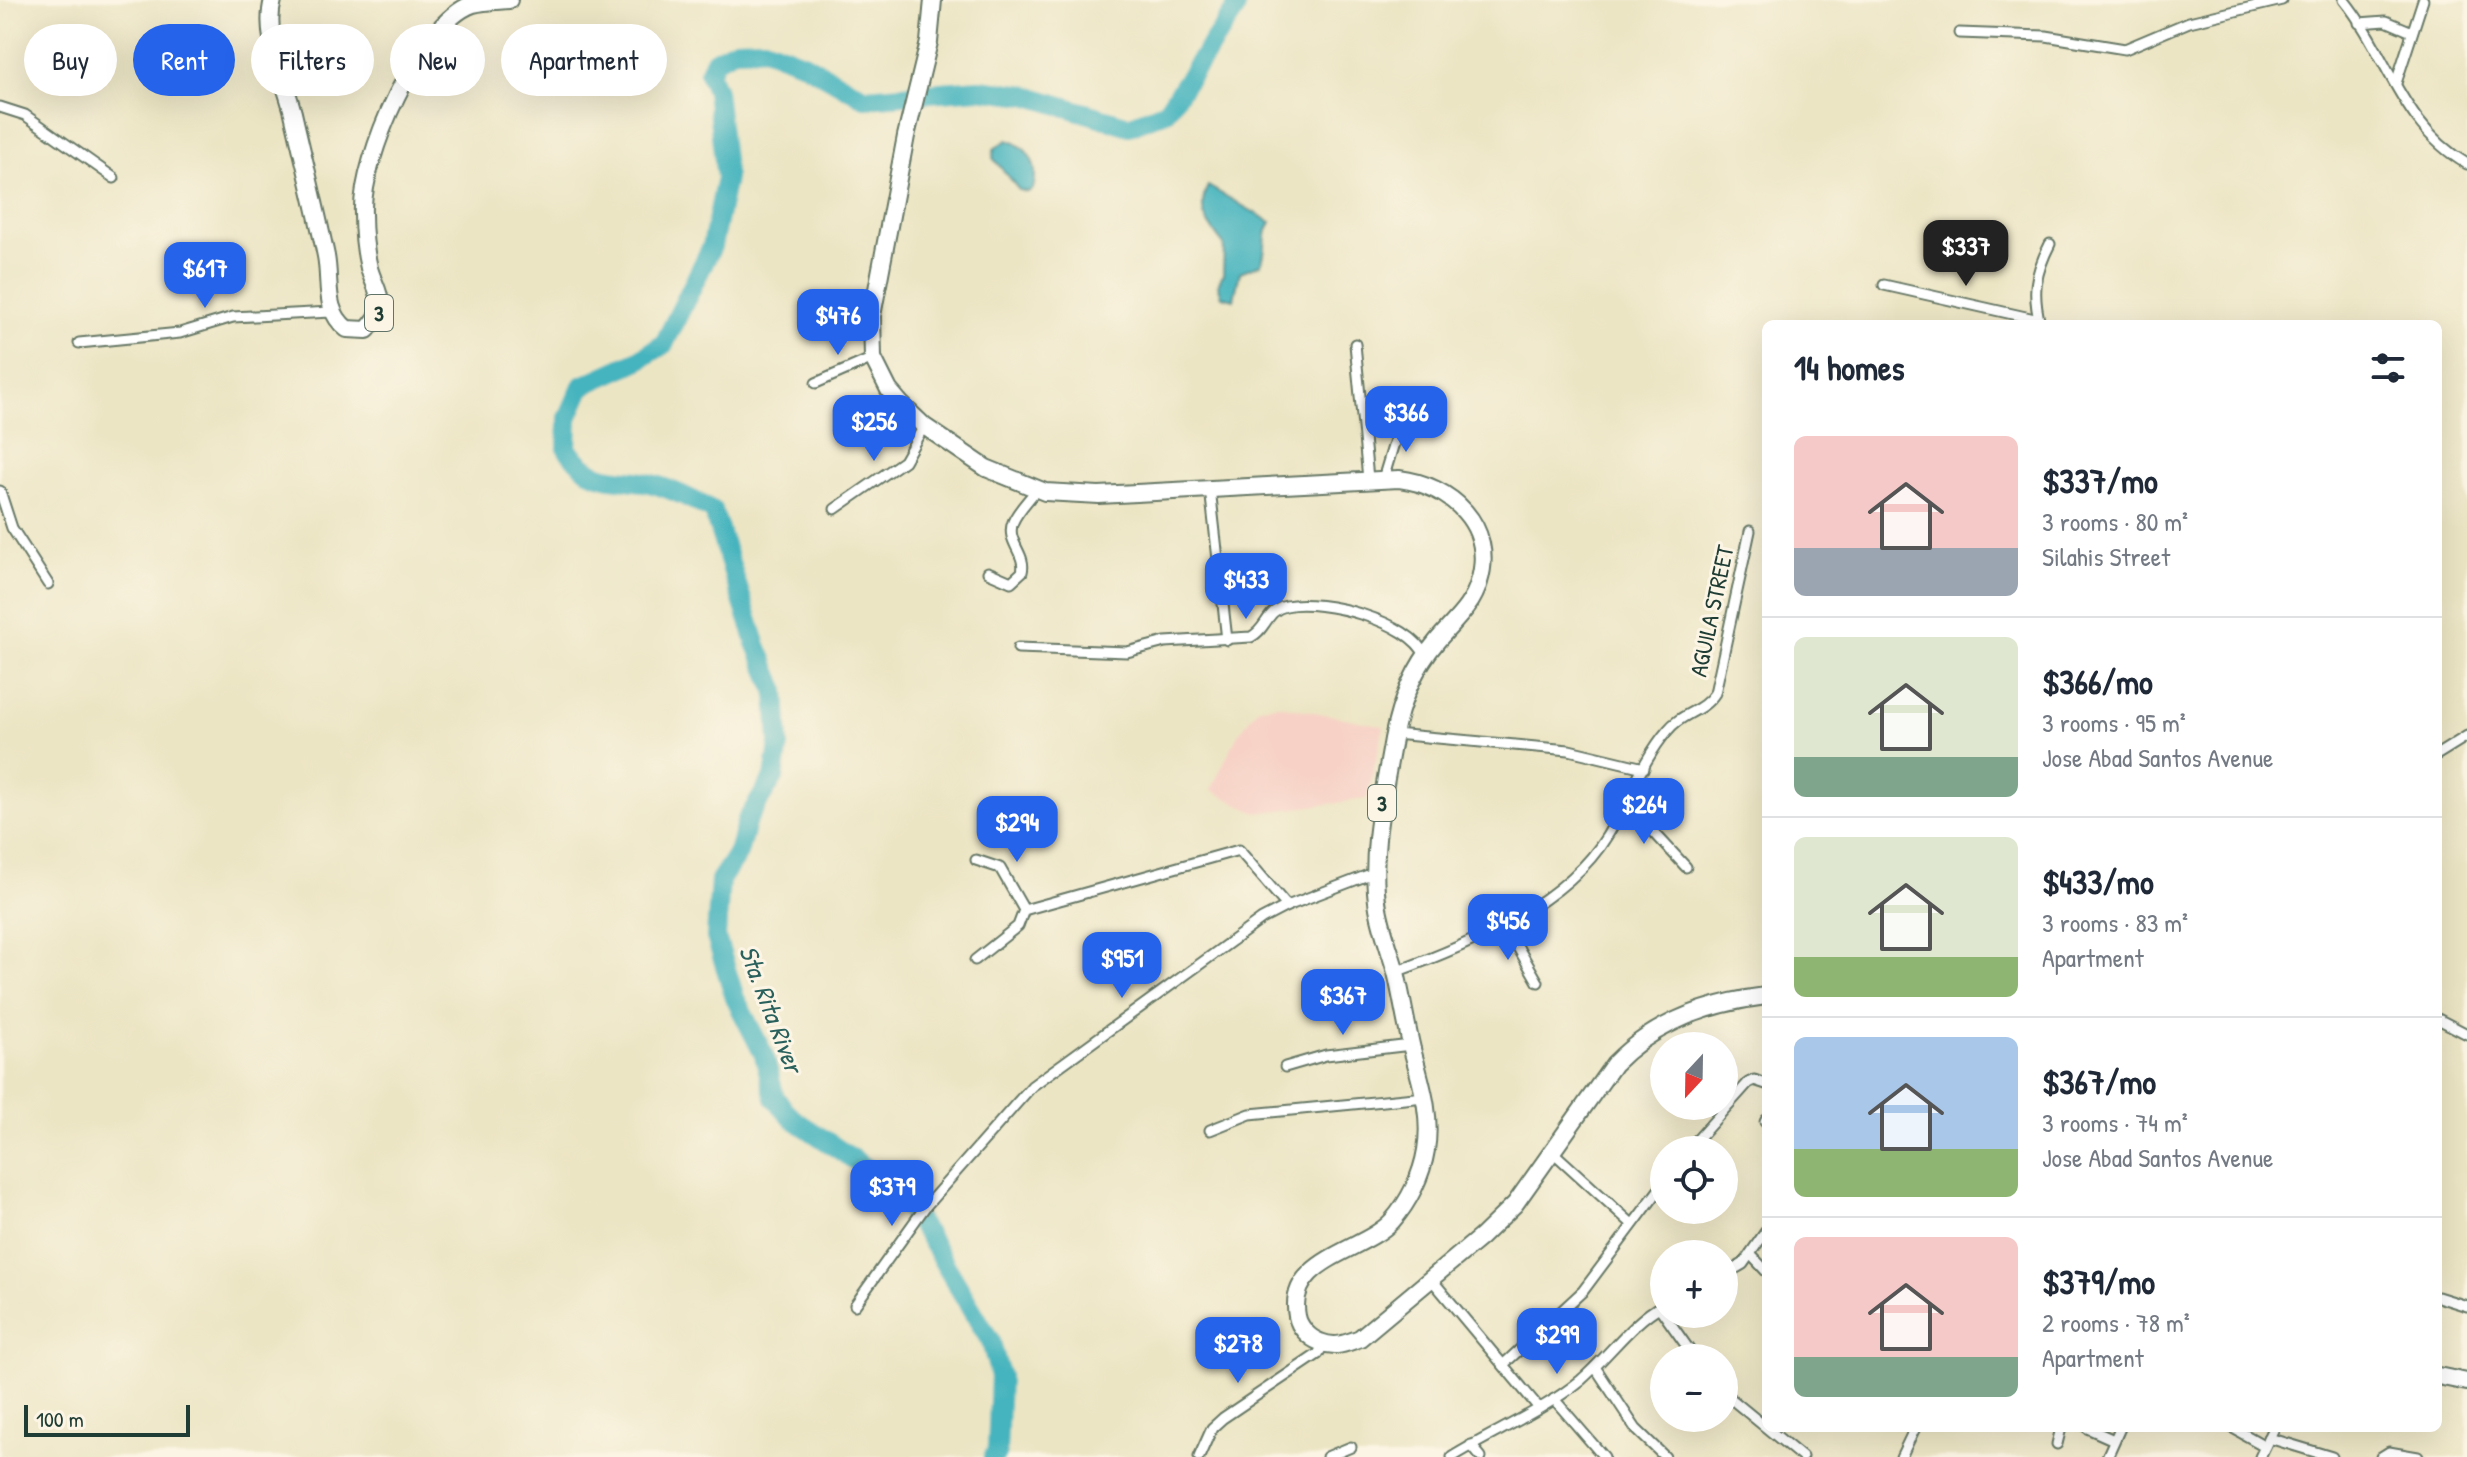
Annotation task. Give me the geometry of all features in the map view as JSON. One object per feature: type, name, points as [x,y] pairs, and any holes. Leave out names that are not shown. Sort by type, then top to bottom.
[{"type":"highway","name":"3","points":[[273,0],[269,15],[274,47],[315,202],[327,263],[331,312],[347,329],[367,330],[377,319],[380,303],[369,269],[362,212],[364,177],[376,141],[413,68],[454,17],[472,4],[509,0]]},
{"type":"highway","name":"3","points":[[933,0],[929,42],[906,136],[872,316],[873,358],[889,390],[924,426],[986,468],[1036,490],[1099,495],[1376,479],[1409,480],[1445,492],[1467,511],[1478,533],[1482,562],[1475,593],[1425,656],[1404,697],[1382,801],[1376,872],[1379,912],[1425,1097],[1428,1134],[1425,1154],[1421,1171],[1391,1223],[1323,1262],[1306,1278],[1295,1295],[1299,1324],[1313,1340],[1324,1344]]},
{"type":"highway","points":[[1324,1344],[1340,1346],[1360,1338],[1432,1280],[1515,1204],[1614,1064],[1633,1045],[1659,1027],[1691,1013],[1762,997]]},
{"type":"highway","points":[[2442,1377],[2467,1382]]},
{"type":"street","points":[[1959,33],[2046,36],[2125,49],[2189,22],[2282,0]]},
{"type":"street","points":[[2344,0],[2413,115],[2440,148],[2467,164]]},
{"type":"street","points":[[2396,83],[2423,0]]},
{"type":"street","points":[[2359,23],[2386,21],[2412,32]]},
{"type":"street","points":[[0,107],[25,115],[114,178]]},
{"type":"street","points":[[2039,320],[2034,288],[2039,265],[2050,244]]},
{"type":"street","points":[[1884,285],[2031,320]]},
{"type":"street","points":[[79,343],[180,333],[242,316],[331,312]]},
{"type":"street","points":[[1355,344],[1376,479]]},
{"type":"street","points":[[816,383],[873,358]]},
{"type":"street","points":[[1376,479],[1401,420]]},
{"type":"street","points":[[835,509],[904,461],[924,426]]},
{"type":"street","points":[[1210,488],[1227,640]]},
{"type":"street","points":[[988,572],[1011,582],[1022,572],[1021,555],[1012,538],[1012,527],[1036,490]]},
{"type":"street","points":[[0,491],[12,528],[48,584]]},
{"type":"street","name":"AGUILA STREET","points":[[1395,972],[1462,947],[1505,925],[1584,863],[1606,838],[1668,728],[1709,703],[1715,693],[1750,531]]},
{"type":"street","points":[[1018,648],[1127,652],[1165,642],[1227,640],[1257,634],[1265,620],[1288,605],[1321,606],[1384,623],[1412,638],[1425,656]]},
{"type":"street","points":[[1394,734],[1569,750],[1644,768]]},
{"type":"street","points":[[2442,752],[2467,736]]},
{"type":"street","points":[[1626,802],[1686,867]]},
{"type":"street","points":[[1024,910],[1239,850],[1287,906]]},
{"type":"street","points":[[976,860],[1000,868],[1024,910]]},
{"type":"street","points":[[855,1305],[925,1207],[1017,1101],[1054,1067],[1239,933],[1287,906],[1376,872]]},
{"type":"street","points":[[975,960],[1018,926],[1024,910]]},
{"type":"street","points":[[1505,925],[1538,982]]},
{"type":"street","points":[[2442,1021],[2467,1034]]},
{"type":"street","points":[[1285,1067],[1326,1055],[1411,1045]]},
{"type":"street","points":[[1701,1136],[1748,1083],[1754,1080],[1762,1083]]},
{"type":"street","points":[[1210,1130],[1250,1114],[1425,1097]]},
{"type":"street","points":[[1554,1153],[1632,1224]]},
{"type":"street","points":[[1504,1364],[1577,1297],[1650,1201]]},
{"type":"street","points":[[1738,1265],[1751,1255],[1762,1237]]},
{"type":"street","points":[[1751,1255],[1762,1267]]},
{"type":"street","points":[[1432,1280],[1539,1408]]},
{"type":"street","points":[[2442,1298],[2467,1306]]},
{"type":"street","points":[[1452,1457],[1554,1399],[1595,1367],[1617,1341],[1650,1315]]},
{"type":"street","points":[[1199,1457],[1212,1428],[1223,1418],[1318,1354],[1324,1344]]},
{"type":"street","points":[[1595,1367],[1636,1429],[1665,1457]]},
{"type":"street","points":[[1554,1399],[1604,1457]]},
{"type":"street","points":[[1738,1404],[1762,1424]]},
{"type":"street","points":[[1772,1432],[1802,1457]]},
{"type":"street","points":[[1901,1457],[1913,1432]]},
{"type":"street","points":[[2057,1444],[2060,1432]]},
{"type":"street","points":[[2096,1432],[2114,1440]]},
{"type":"street","points":[[2107,1457],[2118,1432]]},
{"type":"street","points":[[2243,1432],[2267,1442],[2332,1457]]},
{"type":"street","points":[[2260,1457],[2272,1432]]},
{"type":"street","points":[[1471,1445],[1481,1457]]},
{"type":"street","points":[[1327,1457],[1351,1447]]},
{"type":"street","points":[[2381,1457],[2389,1452],[2418,1457]]},
{"type":"shaded area","points":[[1279,705],[1384,726],[1367,799],[1257,813],[1211,790],[1237,736],[1259,707]]},
{"type":"water","points":[[1007,140],[1027,152],[1034,165],[1033,189],[1027,192],[1019,190],[993,158],[994,149]]},
{"type":"water","points":[[1208,186],[1271,222],[1261,264],[1240,272],[1234,299],[1222,296],[1218,285],[1223,274],[1224,245],[1203,211]]},
{"type":"waterway","name":"Sta. Rita River","points":[[993,1457],[997,1452],[1000,1376],[991,1342],[927,1234],[893,1186],[792,1118],[775,1098],[764,1055],[735,998],[716,937],[720,880],[738,853],[747,820],[774,777],[779,744],[776,691],[756,643],[713,511],[661,487],[600,476],[584,467],[567,449],[568,418],[582,386],[639,360],[664,344],[712,246],[726,178],[716,91],[709,73],[715,60],[736,49],[764,48],[803,63],[865,98],[979,89],[1026,95],[1129,126],[1166,111],[1235,10],[1238,0]]}]
